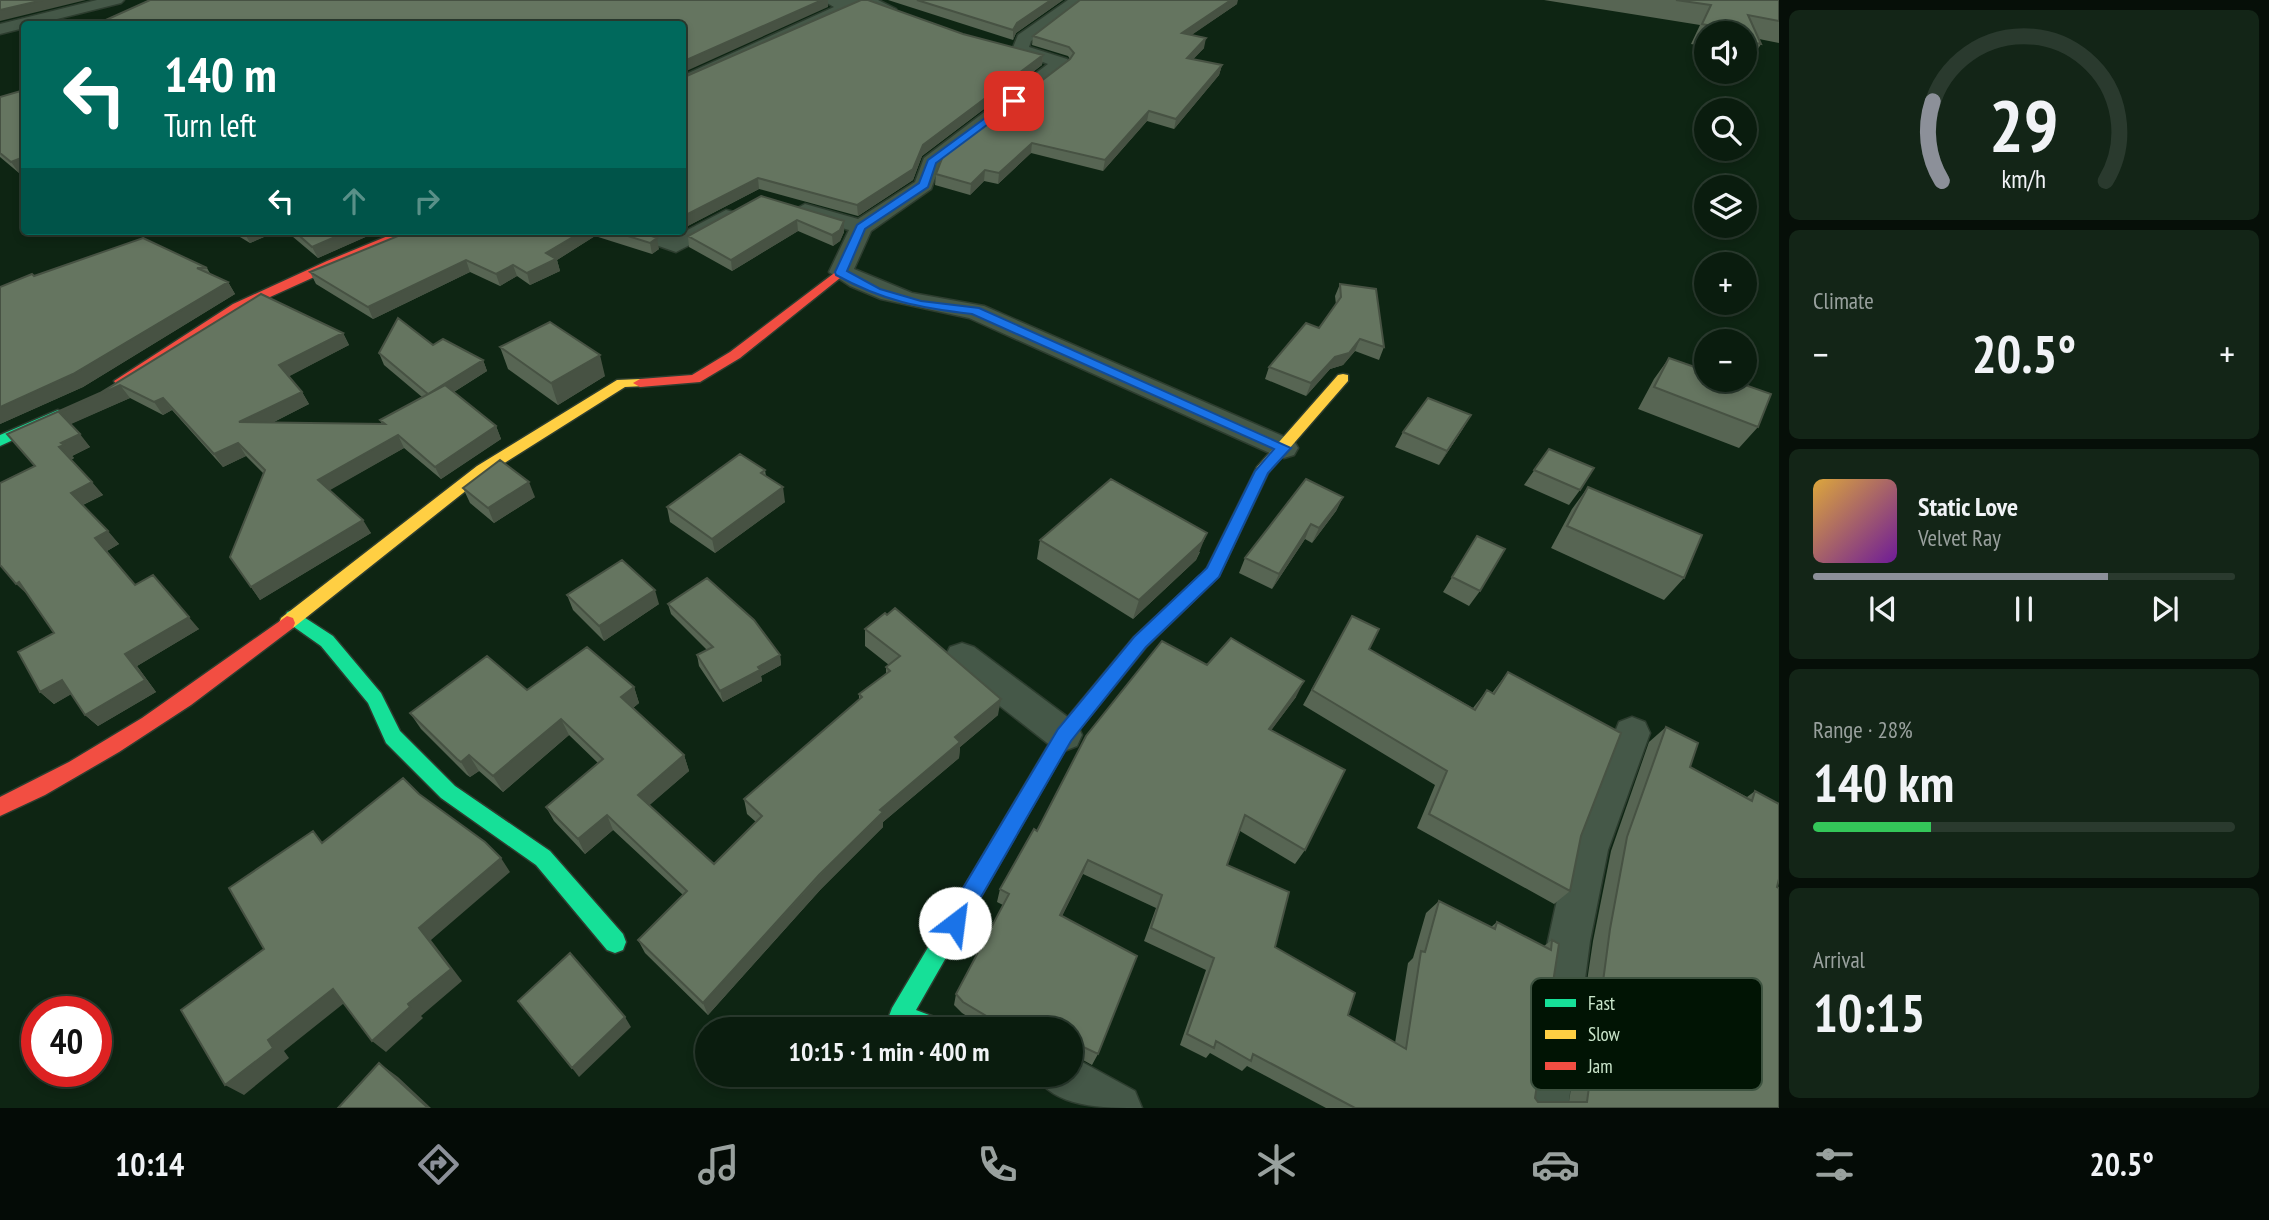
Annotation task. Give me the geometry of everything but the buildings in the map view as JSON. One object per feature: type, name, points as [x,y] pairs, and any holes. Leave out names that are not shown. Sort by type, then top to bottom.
[{"type":"street","points":[[32,21],[116,0]]},
{"type":"street","points":[[830,0],[849,6]]},
{"type":"street","points":[[686,81],[795,27],[864,0],[907,16]]},
{"type":"street","points":[[0,807],[42,788],[203,690],[482,470],[554,424],[622,383],[659,384],[695,379],[735,355],[841,272],[860,227],[924,185],[931,162],[1062,63],[1014,48],[1078,0]]},
{"type":"street","points":[[0,29],[21,24]]},
{"type":"street","points":[[785,204],[860,227]]},
{"type":"street","points":[[649,235],[676,245],[741,208]]},
{"type":"street","points":[[107,389],[237,307],[331,263],[400,235]]},
{"type":"street","points":[[841,272],[876,292],[920,304],[975,311],[1283,448]]},
{"type":"street","points":[[903,1017],[900,1016],[1064,735],[1140,642],[1213,572],[1262,471],[1343,378]]},
{"type":"street","points":[[0,442],[72,407]]},
{"type":"street","points":[[293,617],[327,641],[375,698],[393,737],[448,792],[543,858],[615,943]]},
{"type":"street","points":[[962,657],[1064,735]]},
{"type":"street","points":[[1564,978],[1588,850],[1632,733]]},
{"type":"street","points":[[1081,1087],[1118,1108]]},
{"type":"street","points":[[1544,1108],[1547,1090]]},
{"type":"traffic: fast","points":[[0,441],[58,414]]},
{"type":"traffic: fast","points":[[903,1017],[900,1016],[1064,735],[1140,642],[1205,580]]},
{"type":"traffic: fast","points":[[293,617],[327,641],[375,698],[393,737],[448,792],[543,858],[615,942]]},
{"type":"traffic: slow","points":[[1205,580],[1213,572],[1262,471],[1343,378]]},
{"type":"traffic: slow","points":[[287,623],[482,470],[622,383],[640,383]]},
{"type":"traffic: jam","points":[[121,381],[237,307],[331,263],[400,235]]},
{"type":"traffic: jam","points":[[640,383],[695,379],[735,355],[841,272]]},
{"type":"traffic: jam","points":[[0,807],[76,768],[149,724],[287,623]]},
{"type":"route","points":[[955,923],[1064,735],[1140,642],[1213,572],[1262,471],[1283,448],[975,311],[920,304],[876,292],[841,272],[860,227],[884,214],[924,185],[931,162],[1014,101]]}]
